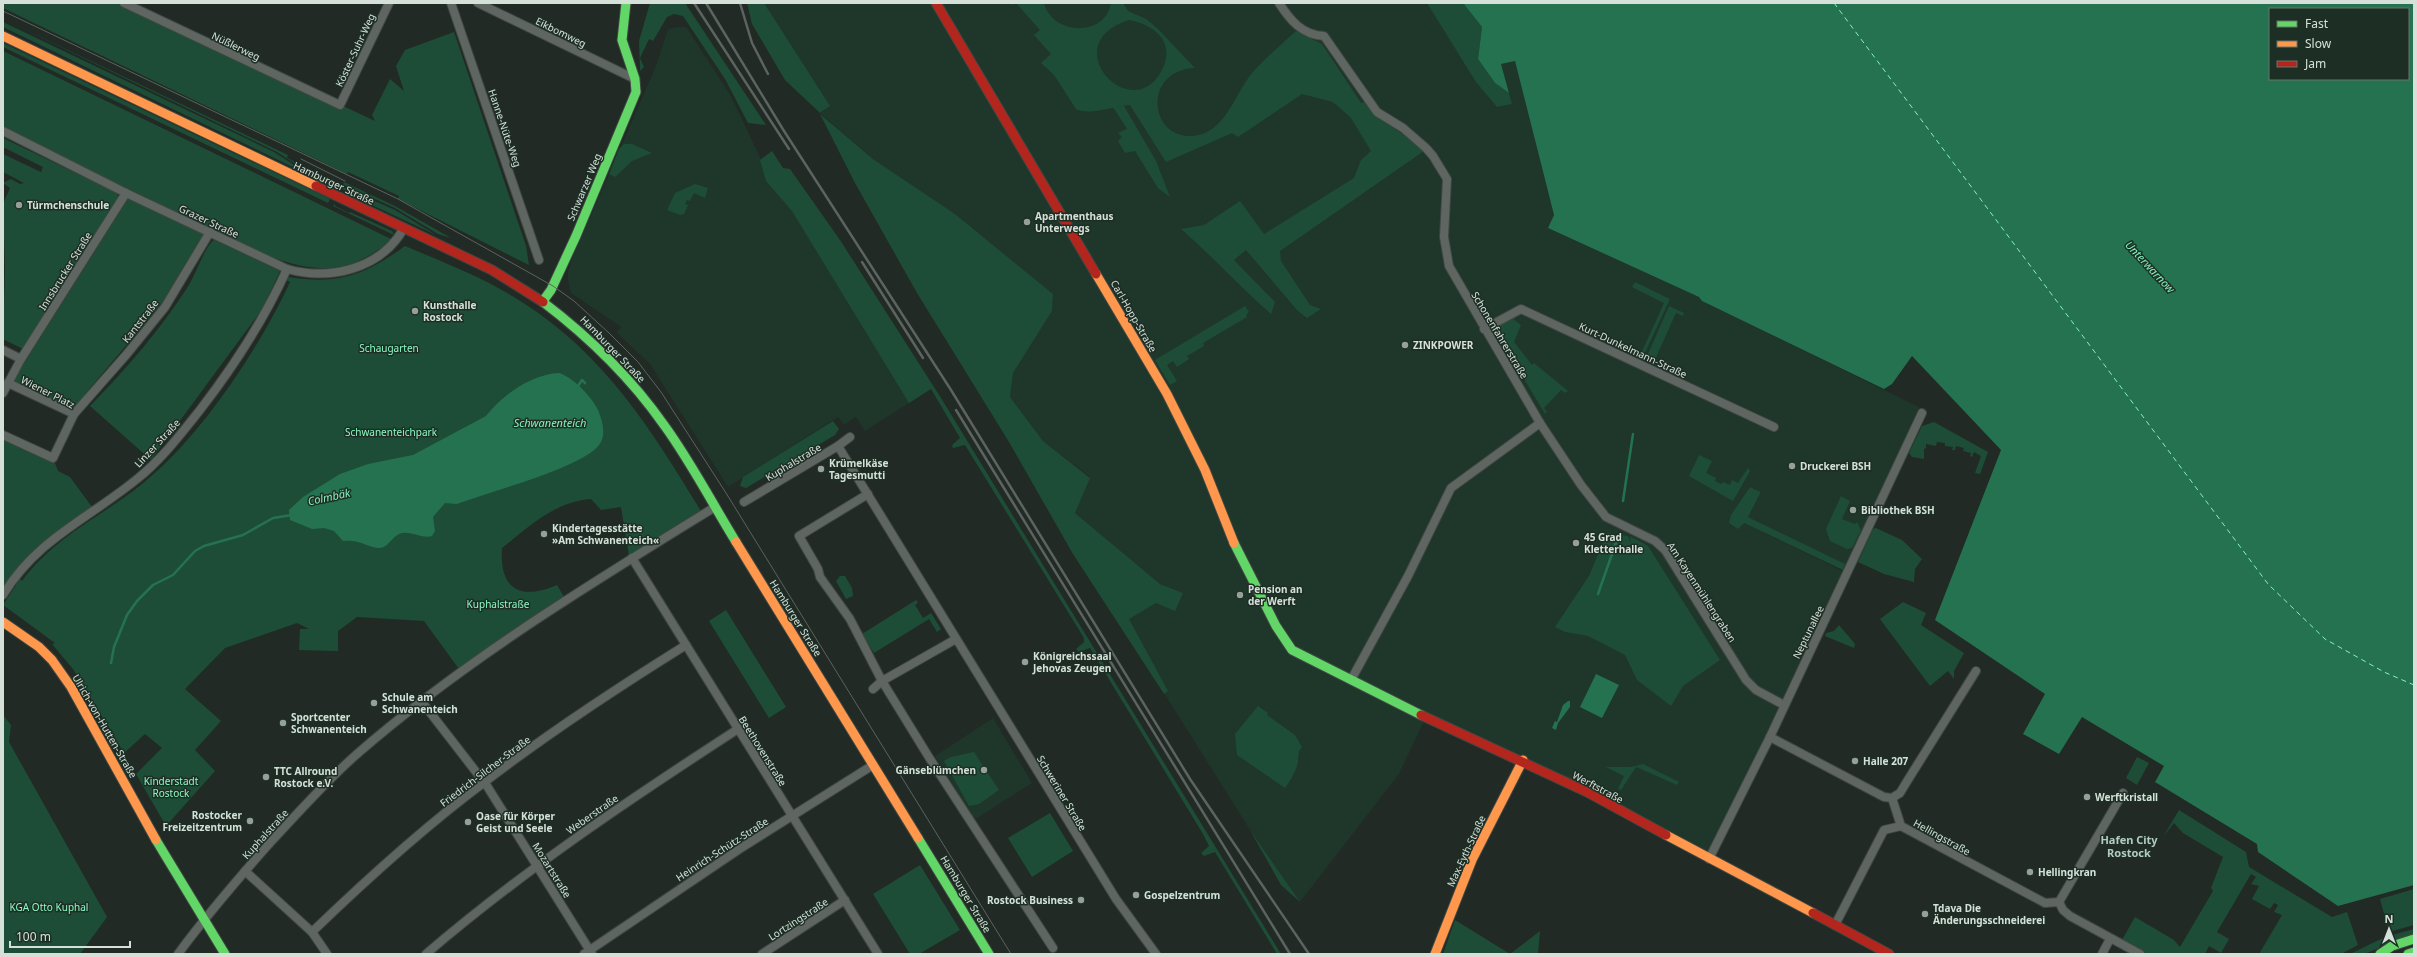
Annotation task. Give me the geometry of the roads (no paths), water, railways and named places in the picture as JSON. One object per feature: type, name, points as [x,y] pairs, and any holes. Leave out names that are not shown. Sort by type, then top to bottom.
[{"type":"street","name":"Nüßlerweg","points":[[124,3],[340,105]]},
{"type":"street","name":"Köster-Suhr-Weg","points":[[340,105],[389,3]]},
{"type":"street","name":"Hanne-Nüte-Weg","points":[[451,3],[539,260]]},
{"type":"street","name":"Eikbomweg","points":[[478,3],[635,79]]},
{"type":"street","points":[[626,3],[622,40],[635,79]]},
{"type":"street","name":"Carl-Hopp-Straße","points":[[936,3],[1167,394],[1205,470],[1228,532],[1276,626],[1292,650]]},
{"type":"street","name":"Schonenfahrerstraße","points":[[1279,3],[1290,20],[1300,28],[1317,36],[1324,36],[1377,112],[1403,128],[1433,156],[1447,179],[1444,237],[1449,266],[1484,329],[1540,423]]},
{"type":"street","name":"Hamburger Straße","points":[[3,36],[492,270],[543,301],[583,333],[636,387],[665,426],[989,953]]},
{"type":"street","name":"Schwarzer Weg","points":[[543,301],[558,275],[622,127],[636,92],[635,79]]},
{"type":"street","name":"Grazer Straße","points":[[3,131],[126,193],[287,269],[303,274],[320,275],[353,268],[378,257],[394,244],[404,228]]},
{"type":"street","name":"Innsbrucker Straße","points":[[21,359],[126,193]]},
{"type":"street","name":"Kantstraße","points":[[74,414],[131,349],[165,307],[210,232]]},
{"type":"street","name":"Linzer Straße","points":[[3,595],[21,568],[46,543],[137,479],[175,442],[234,364],[268,310],[287,269]]},
{"type":"street","name":"Kurt-Dunkelmann-Straße","points":[[1484,329],[1521,309],[1774,427]]},
{"type":"street","points":[[3,350],[21,359]]},
{"type":"street","name":"Wiener Platz","points":[[3,393],[21,359]]},
{"type":"street","name":"Wiener Platz","points":[[3,435],[53,458],[74,414],[8,383]]},
{"type":"street","name":"Neptunallee","points":[[1709,859],[1770,737],[1922,413]]},
{"type":"street","points":[[1351,680],[1408,576],[1451,488],[1540,423]]},
{"type":"street","name":"Am Kayenmühlengraben","points":[[1540,423],[1600,512],[1659,544],[1746,680],[1756,690],[1784,705]]},
{"type":"street","name":"Kuphalstraße","points":[[744,502],[838,446],[850,437]]},
{"type":"street","name":"Schweriner Straße","points":[[838,446],[1116,899],[1156,954]]},
{"type":"street","points":[[868,494],[799,536],[820,577],[850,619],[882,681],[934,765],[1053,948]]},
{"type":"street","name":"Kuphalstraße","points":[[178,954],[204,920],[305,804],[357,754],[422,702],[549,611],[714,507]]},
{"type":"street","name":"Beethovenstraße","points":[[632,558],[878,954]]},
{"type":"street","name":"Ulrich-von-Hutten-Straße","points":[[3,622],[39,647],[52,660],[71,688],[164,855],[225,954]]},
{"type":"street","points":[[874,690],[882,681],[956,639]]},
{"type":"street","name":"Friedrich-Silcher-Straße","points":[[312,932],[396,855],[484,782],[587,708],[686,645]]},
{"type":"street","name":"Werftstraße","points":[[1292,650],[1351,680],[1588,792],[1709,859],[1889,954]]},
{"type":"street","points":[[1770,737],[1884,797],[1892,798],[1900,793],[1976,671]]},
{"type":"street","name":"Mozartstraße","points":[[422,702],[484,782],[538,864],[589,953]]},
{"type":"street","name":"Weberstraße","points":[[426,954],[538,864],[631,798],[738,729]]},
{"type":"street","name":"Max-Eyth-Straße","points":[[1435,954],[1472,860],[1523,760]]},
{"type":"street","name":"Heinrich-Schütz-Straße","points":[[589,953],[792,815],[873,765]]},
{"type":"street","points":[[2123,793],[2059,902],[2063,910],[2070,916],[2140,954]]},
{"type":"street","name":"Hellingstraße","points":[[1892,798],[1901,826],[2045,903],[2059,902]]},
{"type":"street","points":[[1835,925],[1884,830],[1901,826]]},
{"type":"street","points":[[246,871],[312,932],[328,954]]},
{"type":"street","name":"Lortzingstraße","points":[[762,954],[845,900]]},
{"type":"street","points":[[2102,954],[2110,938]]},
{"type":"street","points":[[2380,954],[2392,946],[2414,939]]},
{"type":"street","points":[[2408,954],[2414,952]]},
{"type":"water","name":"Unterwarnow","points":[[1463,3],[2414,3],[2414,885],[2338,906],[2258,852],[2257,844],[2155,782],[2164,766],[2082,717],[2059,754],[2023,734],[2045,694],[1935,620],[2001,450],[1912,356],[1892,384],[1884,389],[1702,301],[1699,297],[1548,228],[1554,215],[1515,61],[1501,64],[1509,93],[1495,83],[1478,59],[1482,27]]},
{"type":"water","name":"Schwanenteich","points":[[559,373],[565,375],[582,388],[598,410],[601,418],[603,437],[599,445],[589,454],[555,471],[533,479],[457,504],[445,503],[433,517],[435,531],[432,536],[429,537],[402,533],[396,536],[385,546],[379,548],[354,541],[343,541],[334,531],[324,528],[312,529],[290,520],[289,510],[303,497],[340,474],[368,464],[413,455],[486,416],[500,401],[518,387],[538,377]]},
{"type":"water","points":[[1596,674],[1619,685],[1602,718],[1580,707]]},
{"type":"water","points":[[1570,701],[1570,707],[1558,723],[1556,730],[1552,728],[1555,721],[1557,722],[1563,705]]},
{"type":"waterway","name":"Colmbäk","points":[[576,389],[582,380],[585,383]]},
{"type":"waterway","points":[[1623,501],[1633,434]]},
{"type":"waterway","name":"Colmbäk","points":[[111,663],[114,647],[127,615],[137,601],[153,585],[173,575],[195,551],[204,546],[243,535],[273,518],[292,515]]},
{"type":"waterway","points":[[1598,594],[1618,537]]},
{"type":"tram line","points":[[3,11],[398,199],[553,286],[574,301],[609,333],[638,362],[661,392],[726,493],[1011,954]]},
{"type":"tram line","points":[[301,159],[345,181]]},
{"type":"railway","points":[[694,3],[789,149]]},
{"type":"railway","points":[[706,3],[784,131],[951,390],[1190,779],[1309,954]]},
{"type":"railway","points":[[740,3],[752,43],[768,74]]},
{"type":"railway","points":[[862,262],[923,358]]},
{"type":"railway","points":[[956,410],[1290,954]]},
{"type":"place","name":"Türmchenschule","points":[[19,205]]},
{"type":"place","name":"Apartmenthaus Unterwegs","points":[[1027,222]]},
{"type":"place","name":"Kunsthalle Rostock","points":[[415,311]]},
{"type":"place","name":"ZINKPOWER","points":[[1405,345]]},
{"type":"place","name":"Druckerei BSH","points":[[1792,466]]},
{"type":"place","name":"Krümelkäse Tagesmutti","points":[[821,469]]},
{"type":"place","name":"Bibliothek BSH","points":[[1853,510]]},
{"type":"place","name":"Kindertagesstätte »Am Schwanenteich«","points":[[544,534]]},
{"type":"place","name":"45 Grad Kletterhalle","points":[[1576,543]]},
{"type":"place","name":"Pension an der Werft","points":[[1240,595]]},
{"type":"place","name":"Königreichssaal Jehovas Zeugen","points":[[1025,662]]},
{"type":"place","name":"Schule am Schwanenteich","points":[[374,703]]},
{"type":"place","name":"Sportcenter Schwanenteich","points":[[283,723]]},
{"type":"place","name":"Halle 207","points":[[1855,761]]},
{"type":"place","name":"Gänseblümchen","points":[[984,770]]},
{"type":"place","name":"TTC Allround Rostock e.V.","points":[[266,777]]},
{"type":"place","name":"Werftkristall","points":[[2087,797]]},
{"type":"place","name":"Rostocker Freizeitzentrum","points":[[250,821]]},
{"type":"place","name":"Oase für Körper Geist und Seele","points":[[468,822]]},
{"type":"place","name":"Hellingkran","points":[[2030,872]]},
{"type":"place","name":"Gospelzentrum","points":[[1136,895]]},
{"type":"place","name":"Rostock Business","points":[[1081,900]]},
{"type":"place","name":"Tdava Die Änderungsschneiderei","points":[[1925,914]]},
{"type":"district","name":"Hafen City Rostock","points":[[2129,846]]},
{"type":"park label","name":"Schaugarten","points":[[389,348]]},
{"type":"park label","name":"Schwanenteichpark","points":[[391,432]]},
{"type":"park label","name":"Kinderstadt Rostock","points":[[171,786]]},
{"type":"park label","name":"KGA Otto Kuphal","points":[[49,907]]}]
